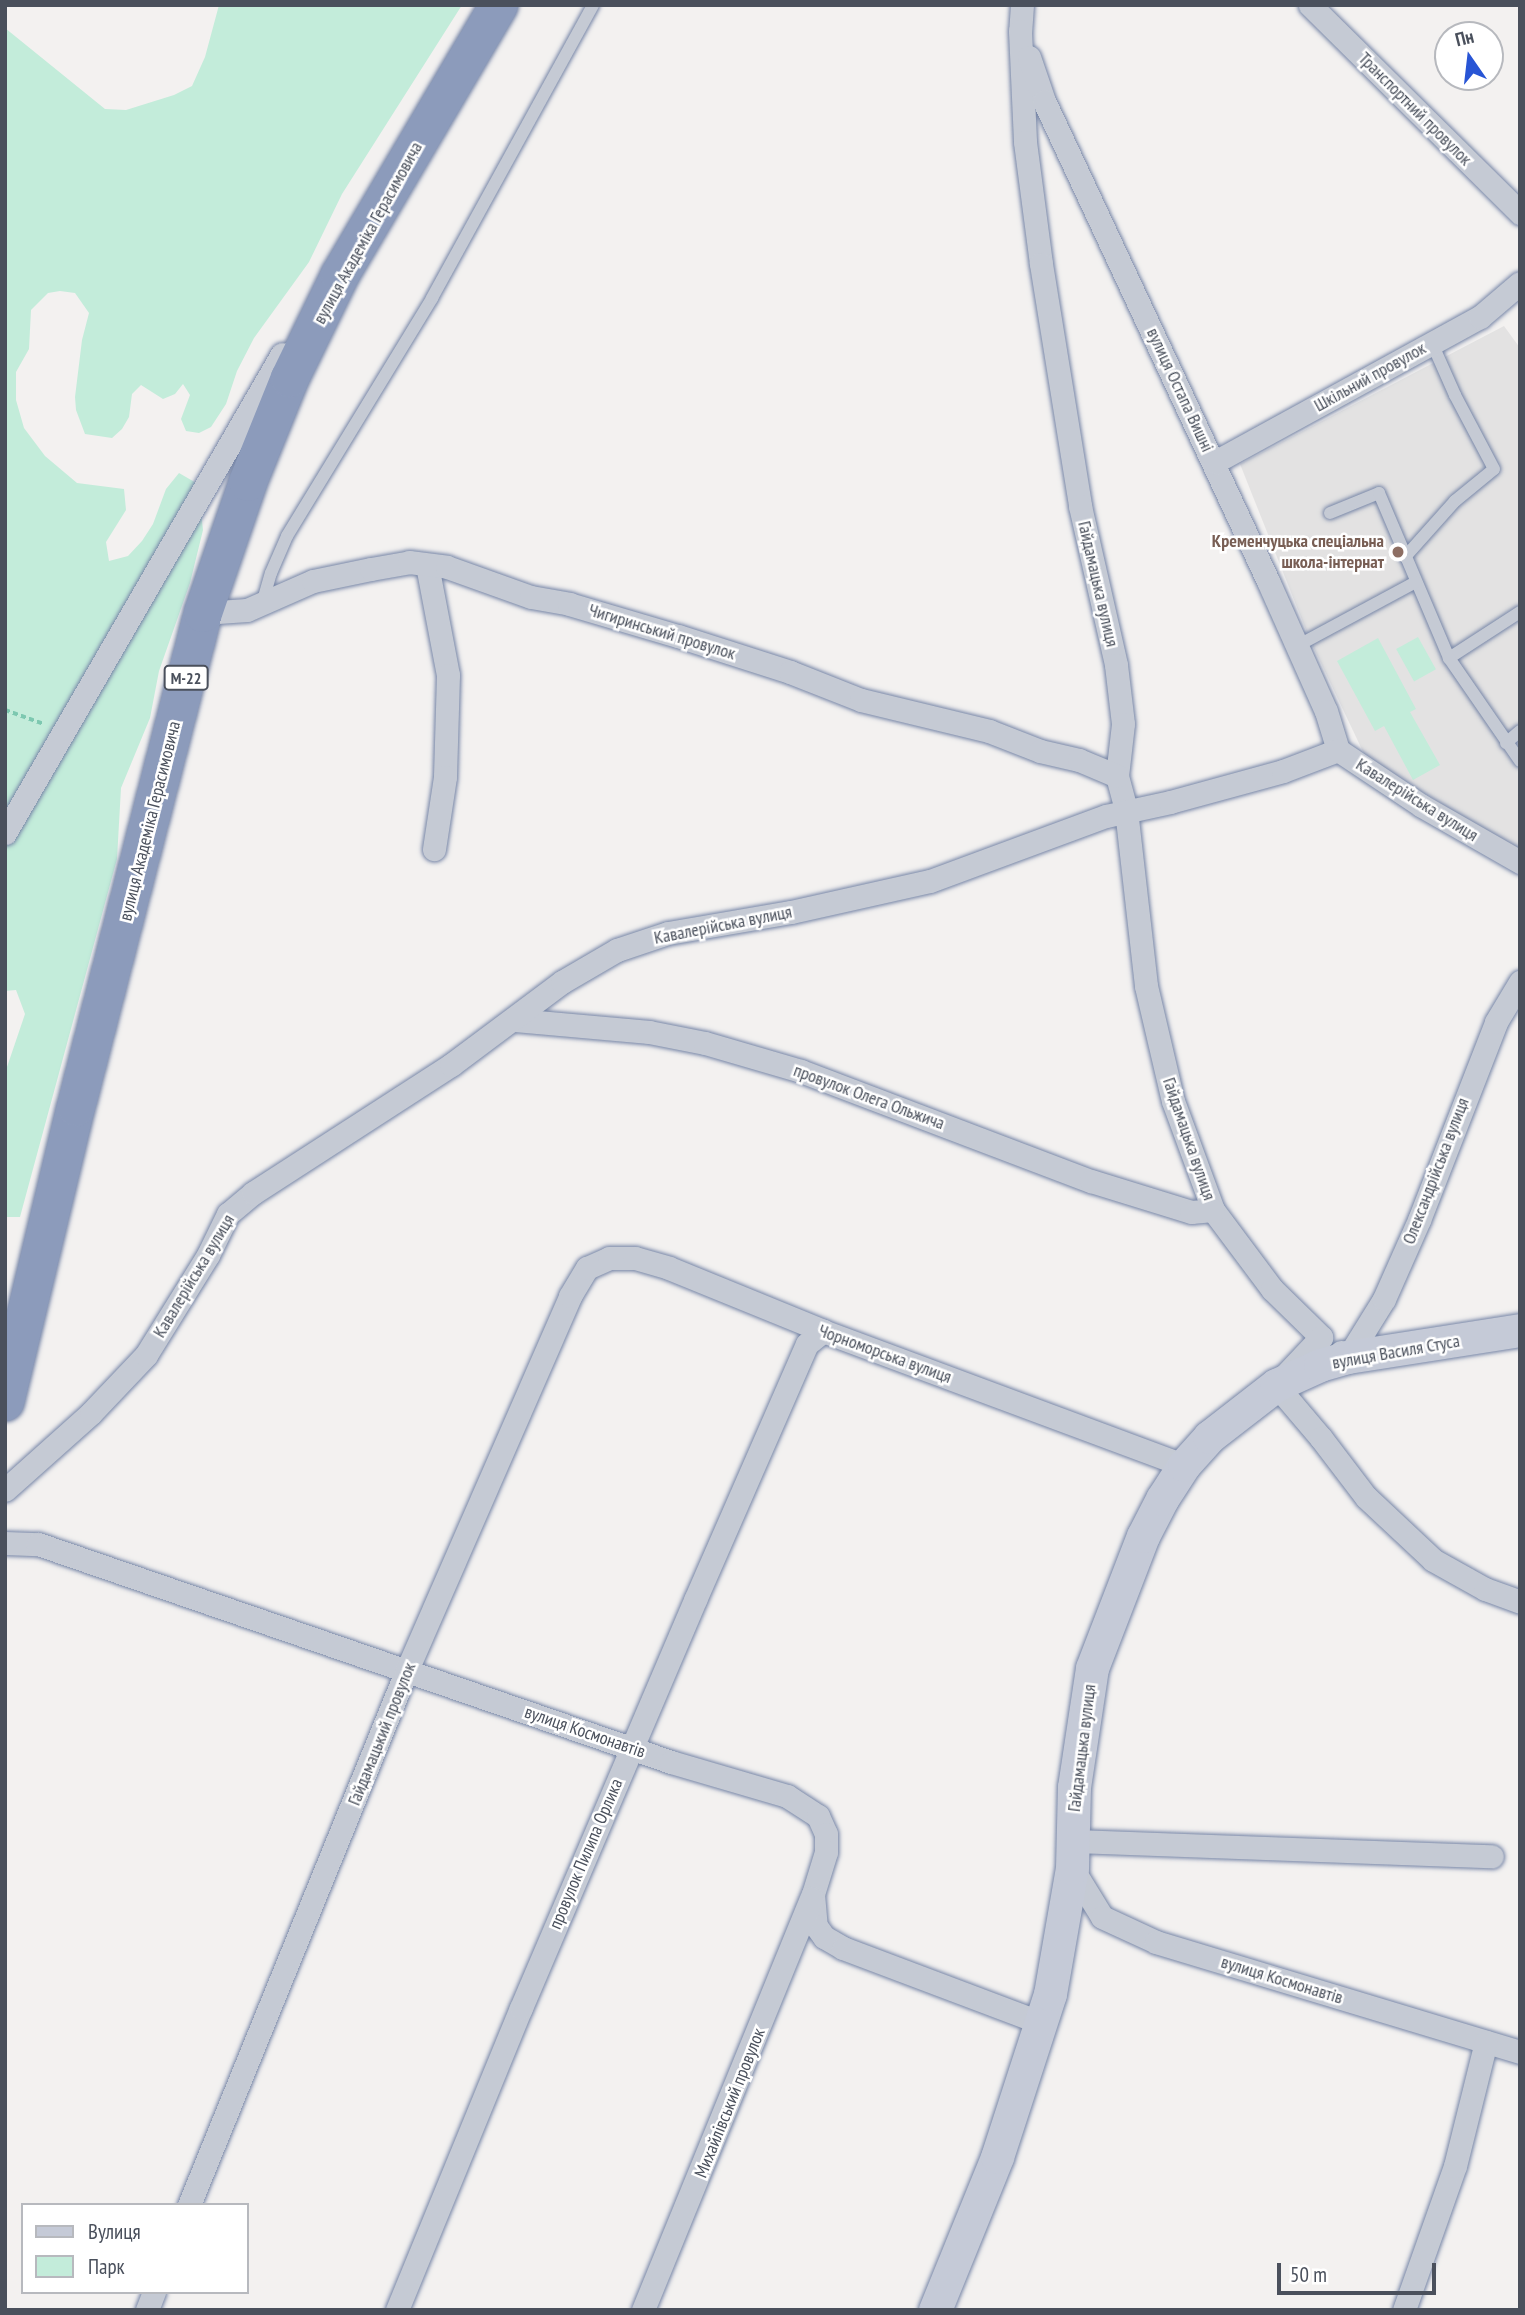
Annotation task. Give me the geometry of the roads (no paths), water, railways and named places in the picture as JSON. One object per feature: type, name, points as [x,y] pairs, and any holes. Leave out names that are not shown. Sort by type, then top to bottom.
[{"type":"highway","name":"вулиця Академіка Герасимовича","points":[[6,1392],[202,613],[285,390],[340,275],[499,5]]},
{"type":"main road","name":"вулиця Василя Стуса","points":[[1276,1385],[1320,1365],[1348,1357],[1520,1330]]},
{"type":"main road","name":"Гайдамацька вулиця","points":[[935,2310],[997,2157],[1051,1994],[1072,1854],[1074,1787],[1092,1668],[1143,1536],[1184,1465],[1227,1421],[1276,1385]]},
{"type":"street","name":"Гайдамацька вулиця","points":[[1022,5],[1020,31],[1025,142],[1041,264],[1080,506],[1116,665],[1123,724],[1117,776],[1126,810],[1146,986],[1173,1101],[1213,1210],[1272,1289],[1321,1337],[1276,1385]]},
{"type":"street","name":"Транспортний провулок","points":[[1310,5],[1520,214]]},
{"type":"street","name":"вулиця Остапа Вишні","points":[[1020,31],[1044,101],[1193,423],[1214,462],[1325,711],[1338,750]]},
{"type":"street","points":[[5,833],[302,319],[340,275]]},
{"type":"street","name":"Шкільний провулок","points":[[1214,462],[1480,317],[1520,283]]},
{"type":"street","name":"Чигиринський провулок","points":[[202,613],[247,610],[313,581],[409,562],[447,567],[531,597],[569,604],[678,636],[790,672],[861,700],[989,732],[1040,751],[1079,760],[1117,776]]},
{"type":"street","points":[[427,565],[448,675],[445,777],[434,849]]},
{"type":"street","name":"Кавалерійська вулиця","points":[[5,1490],[91,1413],[146,1355],[208,1255],[228,1214],[253,1192],[451,1065],[515,1020],[562,982],[617,950],[668,933],[791,912],[930,881],[1126,810],[1170,802],[1283,771],[1338,750],[1422,806],[1520,862]]},
{"type":"street","name":"Олександрійська вулиця","points":[[1348,1357],[1384,1299],[1419,1220],[1496,1022],[1520,982]]},
{"type":"street","name":"провулок Олега Ольжича","points":[[515,1020],[649,1032],[705,1043],[801,1071],[1091,1181],[1191,1212],[1213,1210]]},
{"type":"street","name":"Чорноморська вулиця","points":[[587,1268],[609,1258],[635,1258],[669,1268],[823,1331],[1184,1465]]},
{"type":"street","name":"Гайдамацький провулок","points":[[191,2203],[406,1672],[570,1296],[587,1268]]},
{"type":"street","name":"провулок Пилипа Орлика","points":[[397,2310],[631,1747],[807,1345],[823,1331]]},
{"type":"street","points":[[1321,1337],[1348,1357]]},
{"type":"street","points":[[1276,1385],[1366,1497],[1433,1559],[1485,1589],[1520,1602]]},
{"type":"street","name":"вулиця Космонавтів","points":[[5,1543],[38,1544],[671,1762],[786,1796],[806,1806],[818,1816],[826,1835],[826,1852],[813,1894],[816,1926],[824,1937],[843,1948],[1042,2023]]},
{"type":"street","points":[[1072,1854],[1492,1856]]},
{"type":"street","name":"вулиця Космонавтів","points":[[1072,1854],[1102,1917],[1156,1942],[1520,2052]]},
{"type":"street","name":"Михайлівський провулок","points":[[643,2310],[813,1894]]},
{"type":"street","points":[[1404,2310],[1455,2166],[1486,2042]]},
{"type":"lane","points":[[262,604],[271,573],[287,536],[432,298],[593,5]]},
{"type":"lane","points":[[1405,557],[1455,501],[1494,469],[1455,395],[1432,343]]},
{"type":"lane","points":[[1330,513],[1378,493],[1449,658],[1520,761]]},
{"type":"lane","points":[[1297,646],[1416,582]]},
{"type":"lane","points":[[1449,658],[1520,612]]},
{"type":"lane","points":[[1506,743],[1520,731]]},
{"type":"place","name":"Кременчуцька спеціальна школа-інтернат","points":[[1398,552]]}]
